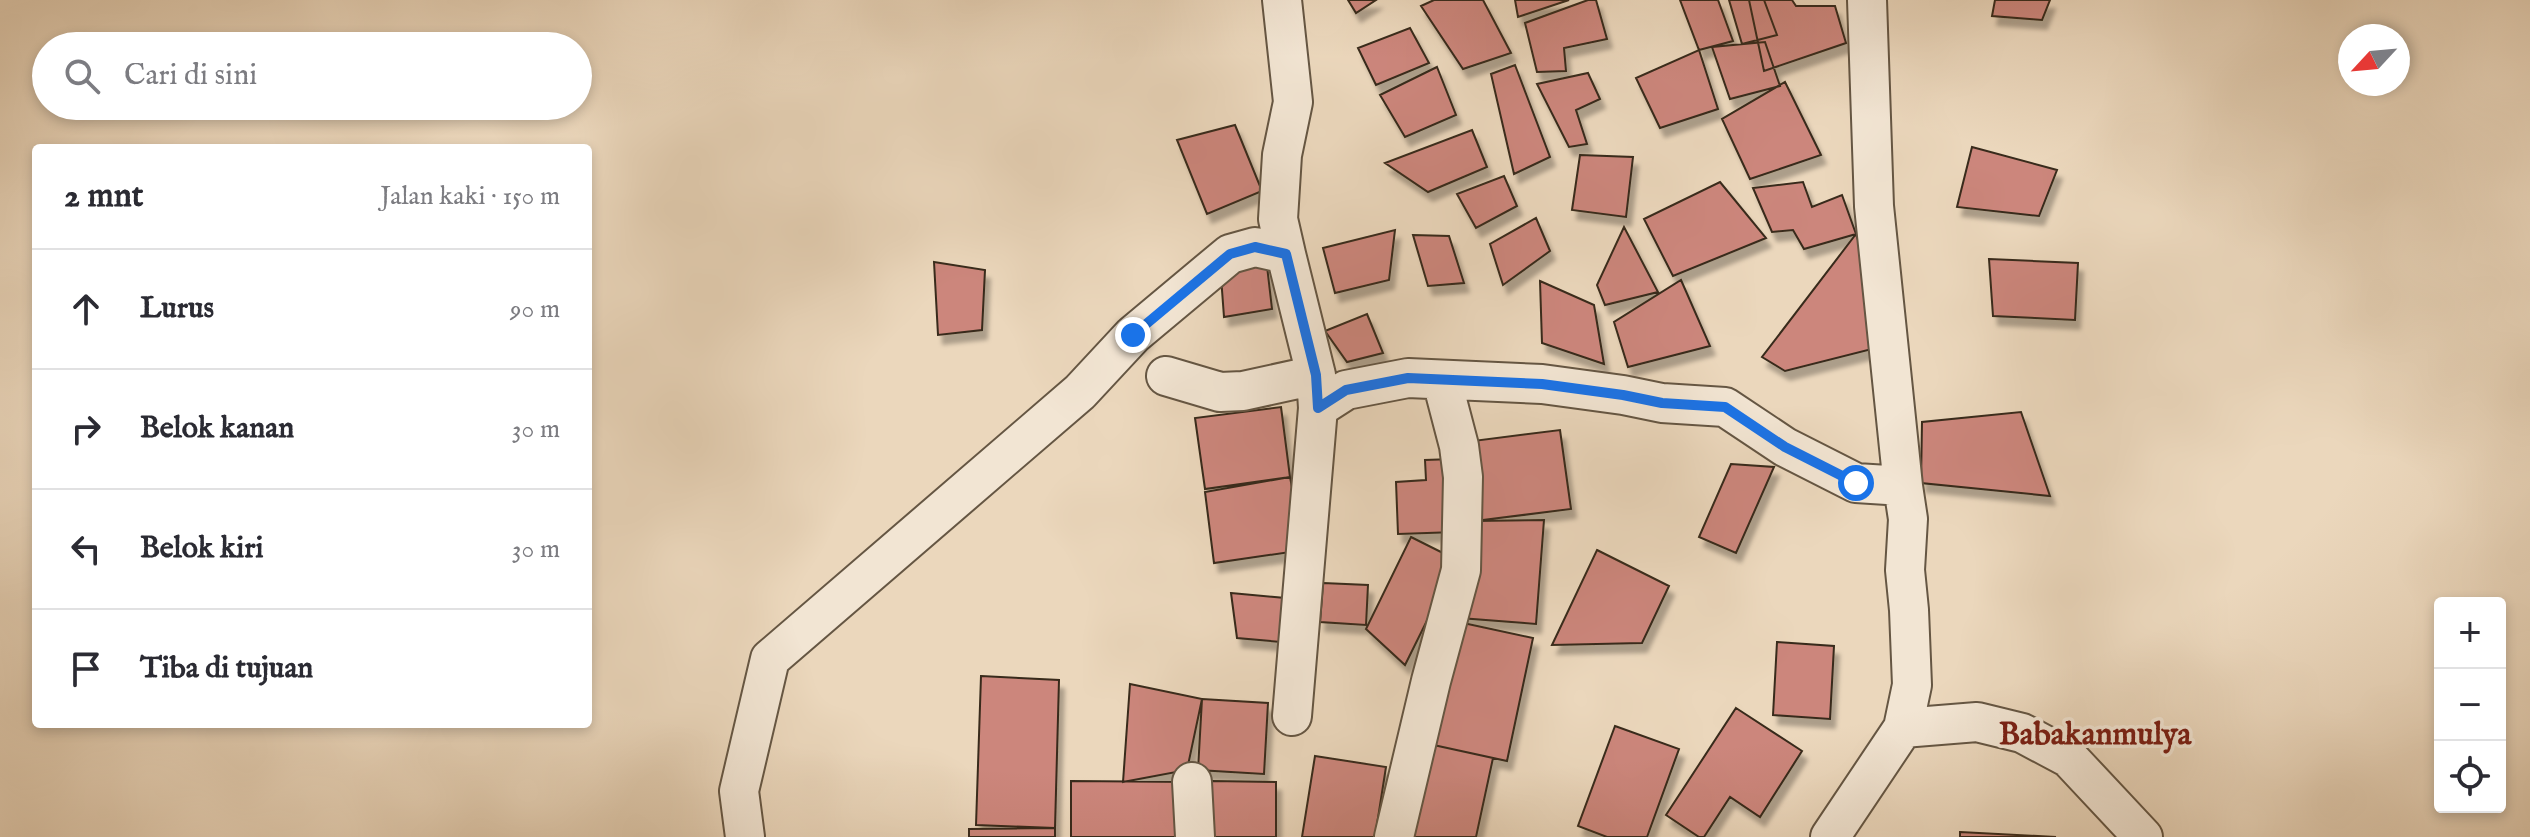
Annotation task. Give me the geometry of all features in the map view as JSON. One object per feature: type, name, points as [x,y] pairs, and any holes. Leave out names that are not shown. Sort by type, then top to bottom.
[{"type":"street","points":[[1282,0],[1293,102],[1282,155],[1278,219],[1317,391],[1292,716]]},
{"type":"street","points":[[1830,837],[1903,728],[1912,685],[1905,570],[1908,519],[1874,206],[1867,0]]},
{"type":"street","points":[[745,837],[739,791],[770,659],[1080,392],[1133,335],[1230,254],[1255,247],[1286,254]]},
{"type":"street","points":[[1166,376],[1220,392],[1346,390],[1408,378],[1542,384],[1662,403],[1725,407],[1785,447],[1856,483],[1903,486]]},
{"type":"street","points":[[1394,837],[1461,570],[1463,477],[1459,446],[1442,381]]},
{"type":"street","points":[[1903,728],[1977,722],[2022,733],[2069,758],[2143,837]]},
{"type":"street","points":[[1192,782],[1195,837]]},
{"type":"building","points":[[1348,0],[1376,0],[1356,13]]},
{"type":"building","points":[[1434,0],[1483,0],[1511,53],[1463,69],[1421,6]]},
{"type":"building","points":[[1515,0],[1569,0],[1518,17]]},
{"type":"building","points":[[1588,0],[1596,0],[1607,39],[1564,48],[1566,71],[1537,72],[1525,23]]},
{"type":"building","points":[[1680,0],[1718,0],[1733,41],[1699,50]]},
{"type":"building","points":[[1729,0],[1764,0],[1777,35],[1742,44]]},
{"type":"building","points":[[1749,0],[1792,0],[1796,6],[1835,6],[1846,43],[1764,71]]},
{"type":"building","points":[[1995,0],[2050,0],[2042,20],[1992,16]]},
{"type":"building","points":[[1410,28],[1429,63],[1376,85],[1358,48]]},
{"type":"building","points":[[1765,42],[1780,86],[1730,99],[1712,47]]},
{"type":"building","points":[[1699,50],[1718,109],[1660,128],[1636,78]]},
{"type":"building","points":[[1515,65],[1550,157],[1514,174],[1491,74]]},
{"type":"building","points":[[1437,67],[1456,115],[1405,137],[1380,95]]},
{"type":"building","points":[[1588,73],[1600,99],[1576,110],[1587,144],[1569,147],[1537,84]]},
{"type":"building","points":[[1785,82],[1821,155],[1750,179],[1722,119]]},
{"type":"building","points":[[1235,125],[1262,191],[1207,214],[1177,140]]},
{"type":"building","points":[[1472,130],[1487,167],[1428,192],[1385,163]]},
{"type":"building","points":[[1972,147],[2057,170],[2039,216],[1957,207]]},
{"type":"building","points":[[1580,155],[1633,157],[1626,217],[1572,210]]},
{"type":"building","points":[[1504,176],[1517,206],[1476,228],[1457,194]]},
{"type":"building","points":[[1720,182],[1766,238],[1673,276],[1644,219]]},
{"type":"building","points":[[1803,182],[1812,207],[1842,195],[1856,234],[1804,249],[1793,230],[1772,232],[1753,188]]},
{"type":"building","points":[[1536,218],[1550,251],[1503,285],[1490,244]]},
{"type":"building","points":[[1624,227],[1658,292],[1605,305],[1597,285]]},
{"type":"building","points":[[1395,230],[1389,280],[1335,293],[1323,248]]},
{"type":"building","points":[[1856,234],[1880,307],[1872,349],[1785,371],[1762,357]]},
{"type":"building","points":[[1413,235],[1449,236],[1464,283],[1428,286]]},
{"type":"building","points":[[1265,249],[1272,309],[1224,317],[1220,263]]},
{"type":"building","points":[[1989,259],[2078,263],[2075,320],[1993,316]]},
{"type":"building","points":[[934,262],[985,270],[982,330],[938,335]]},
{"type":"building","points":[[1681,280],[1710,346],[1628,367],[1614,322]]},
{"type":"building","points":[[1540,281],[1594,305],[1604,364],[1542,343]]},
{"type":"building","points":[[1367,314],[1383,353],[1347,362],[1325,331]]},
{"type":"building","points":[[1281,407],[1290,477],[1205,489],[1195,418]]},
{"type":"building","points":[[2021,412],[2050,496],[1921,483],[1922,422]]},
{"type":"building","points":[[1560,430],[1571,509],[1475,521],[1465,442]]},
{"type":"building","points":[[1453,459],[1456,532],[1398,534],[1396,482],[1426,480],[1425,460]]},
{"type":"building","points":[[1731,464],[1774,467],[1736,553],[1699,537]]},
{"type":"building","points":[[1290,477],[1304,550],[1214,563],[1205,492]]},
{"type":"building","points":[[1544,520],[1536,624],[1460,618],[1475,521]]},
{"type":"building","points":[[1411,537],[1457,560],[1405,665],[1366,629]]},
{"type":"building","points":[[1597,550],[1669,586],[1642,643],[1552,645]]},
{"type":"building","points":[[1323,583],[1368,585],[1366,625],[1320,622]]},
{"type":"building","points":[[1231,593],[1296,599],[1292,643],[1237,638]]},
{"type":"building","points":[[1454,621],[1533,638],[1507,761],[1429,744]]},
{"type":"building","points":[[1777,642],[1834,646],[1830,719],[1773,715]]},
{"type":"building","points":[[981,676],[1059,680],[1055,828],[976,825]]},
{"type":"building","points":[[1130,684],[1202,699],[1187,770],[1123,782]]},
{"type":"building","points":[[1202,699],[1268,703],[1264,774],[1198,770]]},
{"type":"building","points":[[1736,708],[1802,751],[1760,817],[1730,797],[1704,837],[1699,837],[1666,815]]},
{"type":"building","points":[[1615,726],[1679,749],[1647,837],[1607,837],[1578,826]]},
{"type":"building","points":[[1429,744],[1493,758],[1476,837],[1409,837]]},
{"type":"building","points":[[1315,756],[1386,767],[1375,837],[1302,837]]},
{"type":"building","points":[[1071,781],[1192,782],[1193,837],[1071,837]]},
{"type":"building","points":[[1212,781],[1276,782],[1276,837],[1210,837]]},
{"type":"building","points":[[1055,828],[1055,837],[969,837],[969,829]]},
{"type":"building","points":[[1960,832],[2056,837],[1960,837]]},
{"type":"district","name":"Babakanmulya","points":[[2095,735]]},
{"type":"route","points":[[1133,335],[1230,254],[1255,247],[1275,251],[1286,254],[1316,375],[1318,408],[1346,390],[1408,378],[1542,384],[1662,403],[1725,407],[1785,447],[1856,483]]}]
